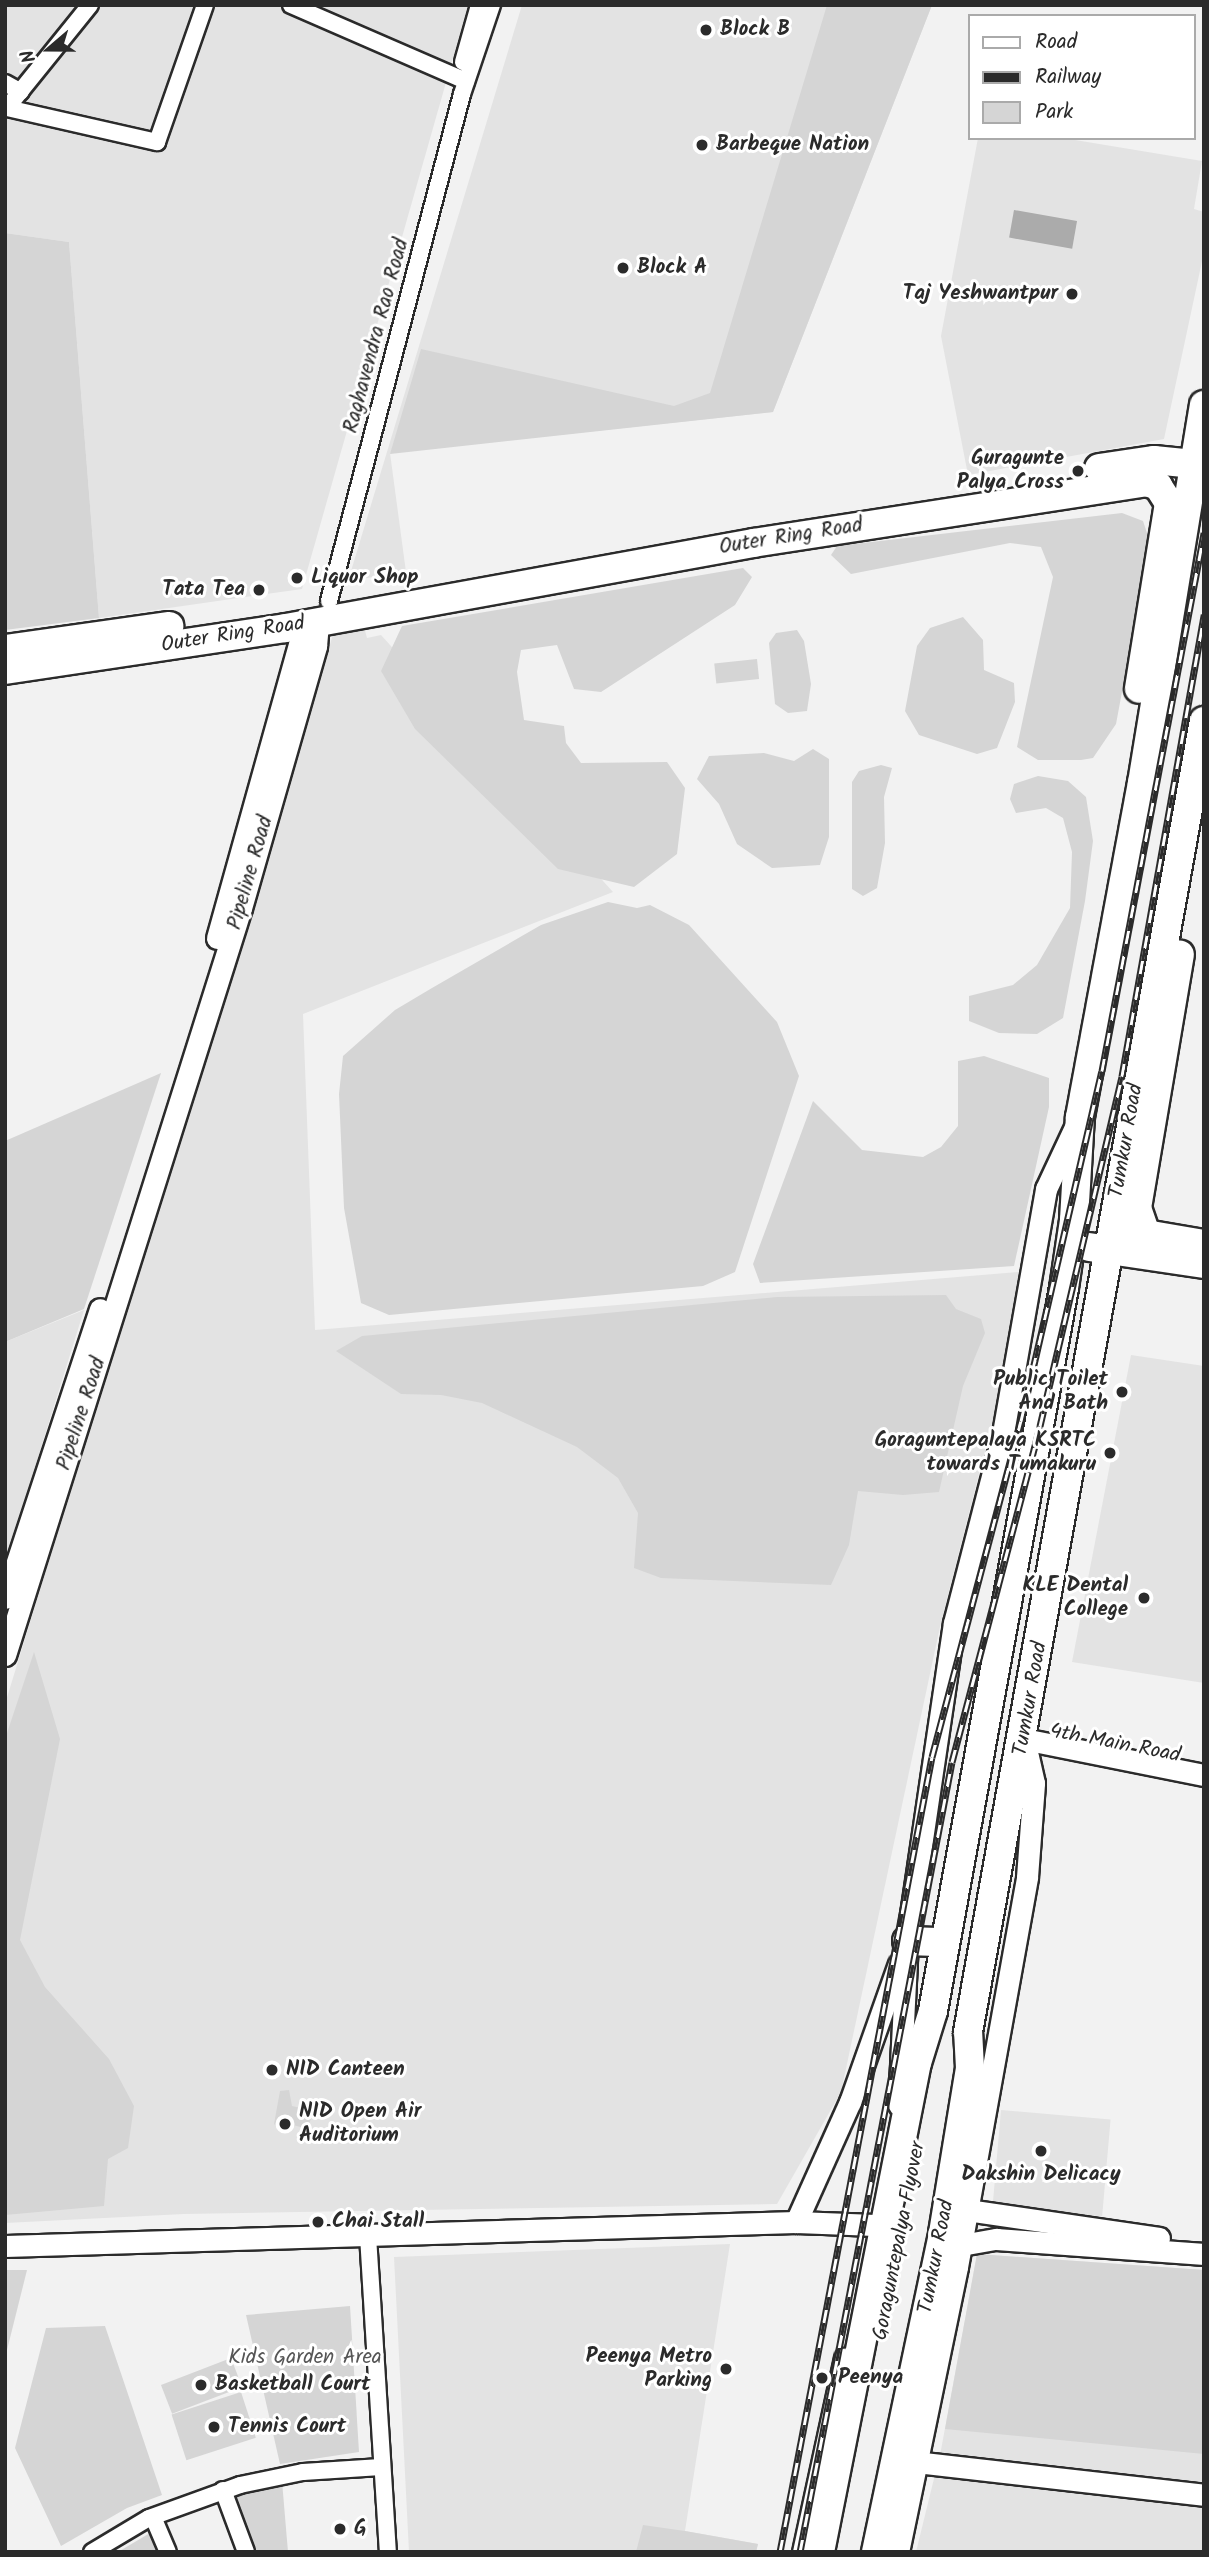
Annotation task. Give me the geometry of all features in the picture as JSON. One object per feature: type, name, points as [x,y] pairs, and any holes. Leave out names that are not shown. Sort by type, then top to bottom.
[{"type":"highway","name":"Tumkur Road","points":[[933,2011],[1045,1389],[1071,1232],[1080,1117],[1117,904],[1200,465],[1204,405]]},
{"type":"highway","name":"Outer Ring Road","points":[[5,670],[1078,471],[1154,460],[1200,465]]},
{"type":"highway","name":"Outer Ring Road","points":[[5,649],[323,612],[1146,482],[1158,486],[1169,503],[1124,784],[1117,904]]},
{"type":"highway","name":"Tumkur Road","points":[[876,2552],[943,2233],[970,2068],[968,2032],[1025,1733],[1108,1239],[1204,721]]},
{"type":"highway","points":[[1146,1234],[1137,1208],[1204,815]]},
{"type":"highway","points":[[1078,1150],[1124,1160]]},
{"type":"highway","points":[[1071,1232],[1204,1264]]},
{"type":"highway","points":[[1108,1239],[1146,1234],[1204,1244]]},
{"type":"highway","points":[[907,1941],[945,1942]]},
{"type":"highway","points":[[820,2552],[917,2063],[933,2011]]},
{"type":"highway","name":"Goraguntepalya Flyover","points":[[857,2552],[914,2228],[934,2067],[933,2011]]},
{"type":"highway","name":"Goraguntepalya Flyover","points":[[838,2552],[954,2061],[968,2032]]},
{"type":"street","points":[[90,5],[7,108],[157,142],[205,5]]},
{"type":"street","points":[[291,5],[466,82]]},
{"type":"street","name":"Raghavendra Rao Road","points":[[466,82],[463,61],[479,5]]},
{"type":"street","name":"Raghavendra Rao Road","points":[[323,612],[466,82],[492,5]]},
{"type":"street","points":[[5,83],[20,92]]},
{"type":"street","name":"Pipeline Road","points":[[5,1655],[170,1139],[293,695],[299,645],[323,612]]},
{"type":"street","name":"Pipeline Road","points":[[5,1598],[152,1154],[293,695]]},
{"type":"street","points":[[803,2552],[898,2124],[907,1941],[954,1623],[1003,1433],[1046,1189],[1080,1117]]},
{"type":"street","points":[[898,2552],[961,2245],[1027,1877],[1034,1783],[1025,1733],[1204,1775]]},
{"type":"street","name":"4th Main Road","points":[[1025,1733],[1204,1762]]},
{"type":"street","points":[[796,2222],[850,2102],[907,1941]]},
{"type":"street","points":[[967,2210],[1008,2219],[1204,2241]]},
{"type":"street","points":[[5,2246],[796,2222],[875,2225]]},
{"type":"street","points":[[368,2236],[388,2552]]},
{"type":"street","points":[[961,2245],[996,2239],[1204,2254]]},
{"type":"street","points":[[916,2462],[1204,2495]]},
{"type":"street","points":[[92,2552],[153,2517],[223,2490],[303,2472],[381,2467]]},
{"type":"street","points":[[223,2490],[246,2552]]},
{"type":"street","points":[[153,2517],[167,2552]]},
{"type":"shaded area","points":[[5,5],[468,5],[302,589],[99,618],[69,242],[5,233]]},
{"type":"shaded area","points":[[522,5],[932,5],[773,412],[390,453],[406,572],[348,581]]},
{"type":"shaded area","name":"Taj Yeshwantpur","points":[[978,140],[1075,140],[1202,161],[1194,209],[1204,212],[1204,252],[1164,439],[968,475],[941,336]]},
{"type":"shaded area","points":[[1014,210],[1077,221],[1072,249],[1009,238]]},
{"type":"shaded area","points":[[363,623],[367,638],[381,635],[613,892],[303,1014],[315,1330],[1019,1272],[1001,1388],[941,1622],[841,2092],[777,2204],[184,2214],[5,2223],[5,1704],[335,628]]},
{"type":"shaded area","points":[[84,1310],[5,1563],[5,1342]]},
{"type":"shaded area","points":[[1131,1355],[1204,1366],[1204,1683],[1072,1662]]},
{"type":"shaded area","points":[[1001,2110],[1111,2120],[1102,2216],[993,2207]]},
{"type":"shaded area","points":[[730,2244],[685,2531],[758,2544],[756,2552],[409,2552],[394,2257]]},
{"type":"shaded area","points":[[977,2254],[1204,2270],[1204,2552],[916,2552],[941,2450]]},
{"type":"green space","points":[[827,5],[932,5],[773,412],[390,454],[421,349],[674,406],[710,393]]},
{"type":"green space","points":[[5,233],[69,242],[99,618],[5,630]]},
{"type":"green space","points":[[1122,513],[1143,521],[1150,542],[1116,724],[1093,758],[1081,760],[1038,760],[1017,747],[1053,577],[1041,547],[1010,543],[851,574],[831,555],[837,546]]},
{"type":"green space","points":[[743,568],[752,577],[735,605],[601,692],[574,689],[557,645],[521,650],[517,672],[524,720],[564,726],[566,743],[581,763],[667,762],[685,788],[677,854],[634,887],[558,869],[415,729],[381,671],[402,626]]},
{"type":"green space","points":[[963,617],[983,640],[984,670],[1014,683],[1015,702],[997,748],[977,754],[919,735],[905,711],[917,646],[930,628]]},
{"type":"green space","points":[[797,630],[804,641],[811,684],[807,711],[788,713],[775,704],[769,643],[776,633]]},
{"type":"green space","points":[[757,659],[759,679],[716,683],[714,663]]},
{"type":"green space","points":[[813,749],[829,759],[829,837],[820,865],[772,868],[737,844],[719,804],[697,779],[709,756],[764,753],[794,761]]},
{"type":"green space","points":[[881,765],[892,768],[884,797],[885,843],[877,888],[863,896],[852,889],[852,782],[859,771]]},
{"type":"green space","points":[[1038,776],[1068,781],[1086,797],[1093,841],[1085,901],[1063,1018],[1037,1034],[999,1033],[969,1021],[969,996],[1013,985],[1037,965],[1070,908],[1072,852],[1063,818],[1046,808],[1016,813],[1010,799],[1014,784]]},
{"type":"green space","points":[[608,902],[637,908],[650,905],[689,925],[777,1022],[799,1076],[735,1272],[703,1286],[389,1315],[361,1303],[344,1208],[339,1094],[343,1056],[395,1010],[432,988],[541,925]]},
{"type":"green space","points":[[984,1056],[1049,1078],[1049,1107],[1014,1266],[760,1283],[753,1264],[813,1101],[862,1150],[923,1157],[941,1147],[958,1126],[958,1061]]},
{"type":"green space","points":[[161,1073],[84,1309],[5,1342],[5,1141]]},
{"type":"green space","points":[[946,1295],[956,1309],[981,1319],[985,1333],[963,1386],[939,1492],[903,1495],[858,1491],[849,1545],[831,1585],[661,1578],[634,1568],[638,1513],[618,1478],[577,1447],[482,1403],[441,1395],[401,1394],[336,1351],[362,1336],[777,1297]]},
{"type":"green space","points":[[34,1652],[60,1739],[20,1940],[45,1987],[109,2059],[134,2106],[128,2148],[108,2159],[104,2206],[5,2215],[5,1739]]},
{"type":"green space","points":[[289,2090],[292,2106],[313,2111],[308,2129],[293,2125],[283,2131],[274,2124],[280,2091]]},
{"type":"green space","points":[[977,2254],[1204,2270],[1204,2454],[945,2429]]},
{"type":"green space","points":[[5,2270],[27,2270],[5,2358]]},
{"type":"green space","name":"Kids Garden Area","points":[[350,2306],[359,2452],[280,2464],[246,2315]]},
{"type":"green space","points":[[105,2326],[162,2495],[127,2508],[61,2546],[15,2448],[46,2328]]},
{"type":"green space","name":"Basketball Court","points":[[231,2358],[242,2387],[172,2414],[161,2385]]},
{"type":"green space","name":"Tennis Court","points":[[241,2392],[256,2438],[186,2460],[172,2415]]},
{"type":"green space","points":[[282,2481],[288,2552],[253,2552],[232,2494]]},
{"type":"green space","points":[[643,2525],[758,2544],[756,2552],[636,2552]]},
{"type":"green space","points":[[155,2530],[164,2552],[118,2552]]},
{"type":"railway","points":[[780,2552],[932,1757],[1021,1421],[1102,1071],[1204,533]]},
{"type":"railway","points":[[800,2552],[952,1762],[1040,1426],[1122,1076],[1204,614]]},
{"type":"place","name":"Block B","points":[[706,30]]},
{"type":"place","name":"Barbeque Nation","points":[[702,145]]},
{"type":"place","name":"Block A","points":[[623,268]]},
{"type":"place","name":"Taj Yeshwantpur","points":[[1072,294]]},
{"type":"place","name":"Guragunte Palya Cross","points":[[1078,471]]},
{"type":"place","name":"Liquor Shop","points":[[297,578]]},
{"type":"place","name":"Tata Tea","points":[[259,590]]},
{"type":"place","name":"Public Toilet And Bath","points":[[1122,1392]]},
{"type":"place","name":"Goraguntepalaya KSRTC towards Tumakuru","points":[[1110,1453]]},
{"type":"place","name":"KLE Dental College","points":[[1144,1598]]},
{"type":"place","name":"NID Canteen","points":[[272,2070]]},
{"type":"place","name":"NID Open Air Auditorium","points":[[285,2124]]},
{"type":"place","name":"Dakshin Delicacy","points":[[1041,2151]]},
{"type":"place","name":"Chai Stall","points":[[318,2222]]},
{"type":"place","name":"Peenya Metro Parking","points":[[726,2369]]},
{"type":"place","name":"Peenya","points":[[822,2378]]},
{"type":"place","name":"Basketball Court","points":[[201,2385]]},
{"type":"place","name":"Tennis Court","points":[[214,2427]]},
{"type":"place","name":"G","points":[[340,2529]]}]
